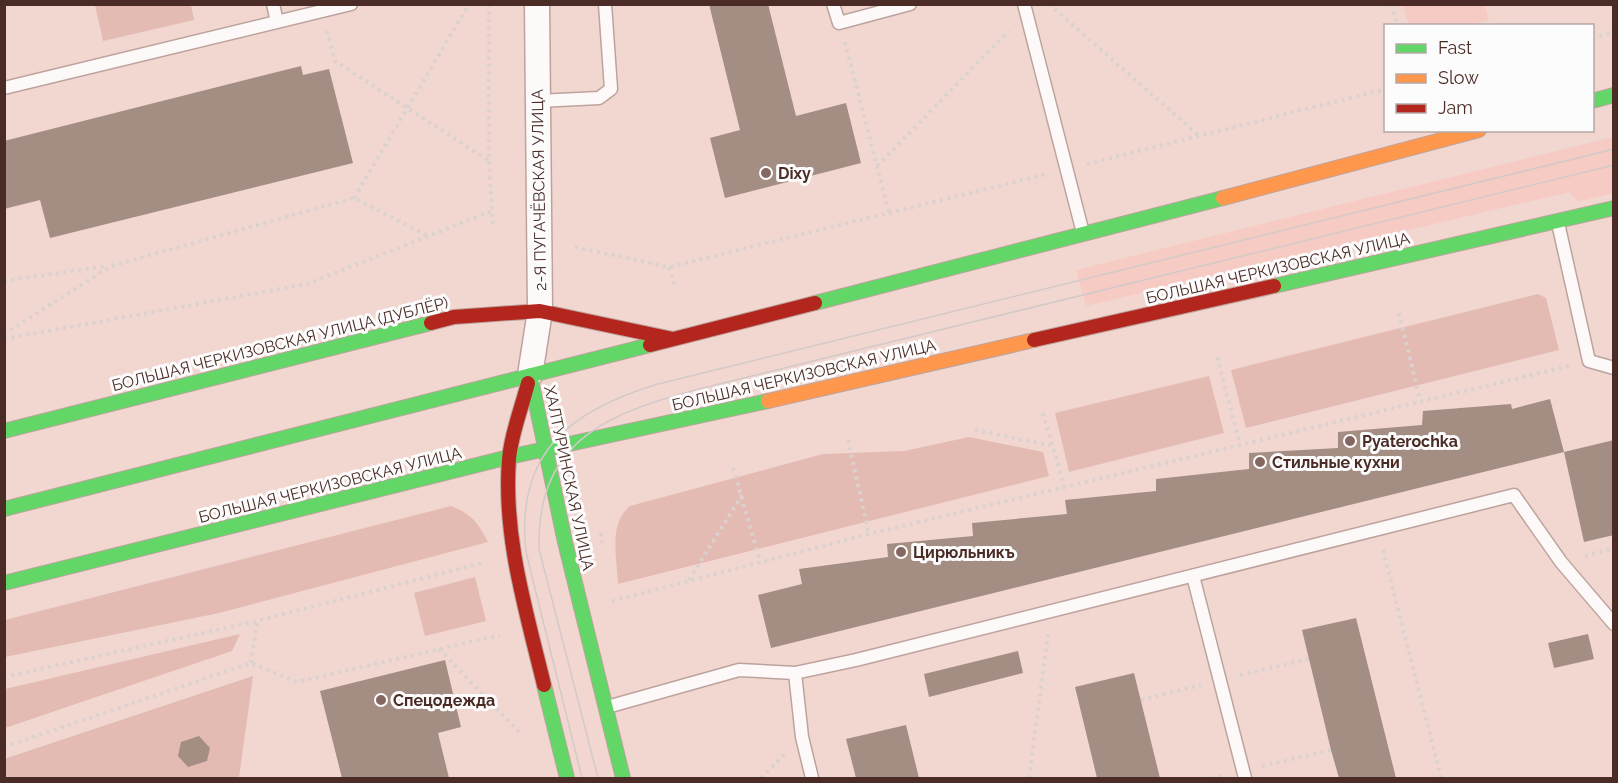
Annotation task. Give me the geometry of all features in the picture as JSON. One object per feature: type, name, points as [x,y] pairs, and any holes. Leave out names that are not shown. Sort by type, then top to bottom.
[{"type":"main road","points":[[1594,100],[1614,95]]},
{"type":"main road","points":[[4,509],[1084,235],[1471,132]]},
{"type":"main road","name":"БОЛЬШАЯ ЧЕРКИЗОВСКАЯ УЛИЦА","points":[[4,583],[509,457],[715,413],[1614,208]]},
{"type":"main road","name":"БОЛЬШАЯ ЧЕРКИЗОВСКАЯ УЛИЦА (ДУБЛЁР)","points":[[4,431],[454,317],[540,311],[673,339]]},
{"type":"main road","name":"ХАЛТУРИНСКАЯ УЛИЦА","points":[[530,375],[545,449],[623,778]]},
{"type":"main road","name":"ХАЛТУРИНСКАЯ УЛИЦА","points":[[530,375],[509,457],[508,525],[512,555],[567,778]]},
{"type":"street","name":"2-Я ПУГАЧЁВСКАЯ УЛИЦА","points":[[530,375],[540,311],[537,4]]},
{"type":"lane","points":[[273,4],[277,22]]},
{"type":"lane","points":[[4,88],[351,4]]},
{"type":"lane","points":[[538,101],[599,98],[611,89],[605,4]]},
{"type":"lane","points":[[833,4],[839,23],[910,4]]},
{"type":"lane","points":[[1025,9],[1084,235]]},
{"type":"lane","points":[[1557,222],[1589,362],[1614,368]]},
{"type":"lane","points":[[606,707],[739,670],[795,673],[1514,495],[1561,562],[1614,624]]},
{"type":"lane","points":[[1193,576],[1244,775]]},
{"type":"lane","points":[[795,673],[802,736],[812,778]]},
{"type":"path","points":[[4,281],[111,266],[354,198],[469,4]]},
{"type":"path","points":[[489,4],[489,161],[493,229]]},
{"type":"path","points":[[1048,4],[1198,135]]},
{"type":"path","points":[[1392,4],[1397,24]]},
{"type":"path","points":[[877,166],[1025,9]]},
{"type":"path","points":[[321,12],[334,61],[489,161]]},
{"type":"path","points":[[839,23],[889,213]]},
{"type":"path","points":[[1594,38],[1614,32]]},
{"type":"path","points":[[575,247],[669,267],[1384,89]]},
{"type":"path","points":[[354,198],[428,237]]},
{"type":"path","points":[[4,339],[307,284],[492,211]]},
{"type":"path","points":[[4,334],[111,266]]},
{"type":"path","points":[[669,267],[676,289]]},
{"type":"path","points":[[1399,313],[1420,400]]},
{"type":"path","points":[[1217,357],[1240,444]]},
{"type":"path","points":[[604,603],[869,534],[1065,489],[1420,400],[1589,362]]},
{"type":"path","points":[[1043,413],[1065,489]]},
{"type":"path","points":[[975,430],[1053,446]]},
{"type":"path","points":[[848,440],[869,534]]},
{"type":"path","points":[[733,468],[760,561]]},
{"type":"path","points":[[688,581],[742,495]]},
{"type":"path","points":[[1377,528],[1441,778]]},
{"type":"path","points":[[4,677],[257,621],[488,562]]},
{"type":"path","points":[[1029,778],[1052,610]]},
{"type":"path","points":[[251,663],[257,621]]},
{"type":"path","points":[[4,747],[251,663],[297,682],[506,634]]},
{"type":"path","points":[[439,649],[526,739]]},
{"type":"path","points":[[760,778],[802,736]]},
{"type":"path","points":[[1212,778],[1244,775],[1331,750]]},
{"type":"shaded area","points":[[95,5],[191,5],[194,20],[103,41]]},
{"type":"shaded area","points":[[1403,5],[1485,5],[1489,20],[1473,24],[1409,24]]},
{"type":"shaded area","points":[[1613,137],[1613,193],[1578,202],[1570,192],[1086,306],[1076,270]]},
{"type":"shaded area","points":[[1538,294],[1546,298],[1559,350],[1246,428],[1231,370]]},
{"type":"shaded area","points":[[1209,376],[1224,433],[1069,472],[1055,413]]},
{"type":"shaded area","points":[[969,437],[1043,452],[1049,476],[618,584],[616,532],[623,513],[630,506],[823,454],[904,451]]},
{"type":"shaded area","points":[[451,506],[474,520],[488,542],[219,613],[5,657],[5,620]]},
{"type":"shaded area","points":[[475,577],[486,621],[425,636],[414,593]]},
{"type":"shaded area","points":[[240,634],[232,651],[5,728],[5,689]]},
{"type":"shaded area","points":[[253,676],[239,778],[5,778],[4,759]]},
{"type":"building","points":[[709,4],[768,4],[796,116],[846,103],[861,163],[725,198],[710,138],[740,130]]},
{"type":"building","points":[[301,66],[303,75],[329,69],[353,163],[50,238],[40,200],[4,209],[4,141]]},
{"type":"building","points":[[1550,399],[1564,452],[771,648],[758,595],[802,584],[799,569],[888,557],[887,544],[973,536],[972,523],[1067,514],[1065,500],[1156,491],[1156,479],[1249,469],[1249,453],[1338,448],[1338,432],[1422,425],[1423,411],[1511,404],[1512,409]]},
{"type":"building","points":[[1614,440],[1614,535],[1584,542],[1564,452]]},
{"type":"building","points":[[1356,618],[1396,778],[1339,778],[1331,750],[1302,630]]},
{"type":"building","points":[[1588,634],[1594,659],[1554,668],[1548,643]]},
{"type":"building","points":[[1018,651],[1023,673],[929,697],[924,674]]},
{"type":"building","points":[[445,660],[461,727],[438,733],[449,778],[342,778],[320,691]]},
{"type":"building","points":[[1134,673],[1160,778],[1097,778],[1075,687]]},
{"type":"building","points":[[906,725],[919,778],[856,778],[846,739]]},
{"type":"building","points":[[199,736],[210,748],[207,761],[188,767],[178,756],[181,742]]},
{"type":"tram line","points":[[582,778],[526,552],[525,517],[530,487],[540,462],[555,440],[575,422],[599,407],[658,384],[1614,149]]},
{"type":"tram line","points":[[598,778],[539,549],[542,511],[551,479],[567,454],[587,435],[613,419],[673,396],[707,387],[1614,165]]},
{"type":"traffic: fast","points":[[1594,100],[1614,95]]},
{"type":"traffic: fast","points":[[815,303],[1223,198]]},
{"type":"traffic: fast","points":[[1274,286],[1614,208]]},
{"type":"traffic: fast","points":[[4,431],[431,323]]},
{"type":"traffic: fast","points":[[4,509],[650,345]]},
{"type":"traffic: fast","points":[[530,375],[565,542],[623,778]]},
{"type":"traffic: fast","points":[[4,583],[509,457],[768,401]]},
{"type":"traffic: fast","points":[[544,685],[567,778]]},
{"type":"traffic: slow","points":[[1223,198],[1471,132]]},
{"type":"traffic: slow","points":[[768,401],[1034,340]]},
{"type":"traffic: jam","points":[[1034,340],[1274,286]]},
{"type":"traffic: jam","points":[[650,345],[815,303]]},
{"type":"traffic: jam","points":[[431,323],[454,317],[540,311],[673,339]]},
{"type":"traffic: jam","points":[[528,383],[510,450],[509,517],[517,573],[544,685]]},
{"type":"place","name":"Dixy","points":[[766,173]]},
{"type":"place","name":"Pyaterochka","points":[[1350,441]]},
{"type":"place","name":"Стильные кухни","points":[[1260,462]]},
{"type":"place","name":"Цирюльникъ","points":[[901,552]]},
{"type":"place","name":"Спецодежда","points":[[381,700]]}]
